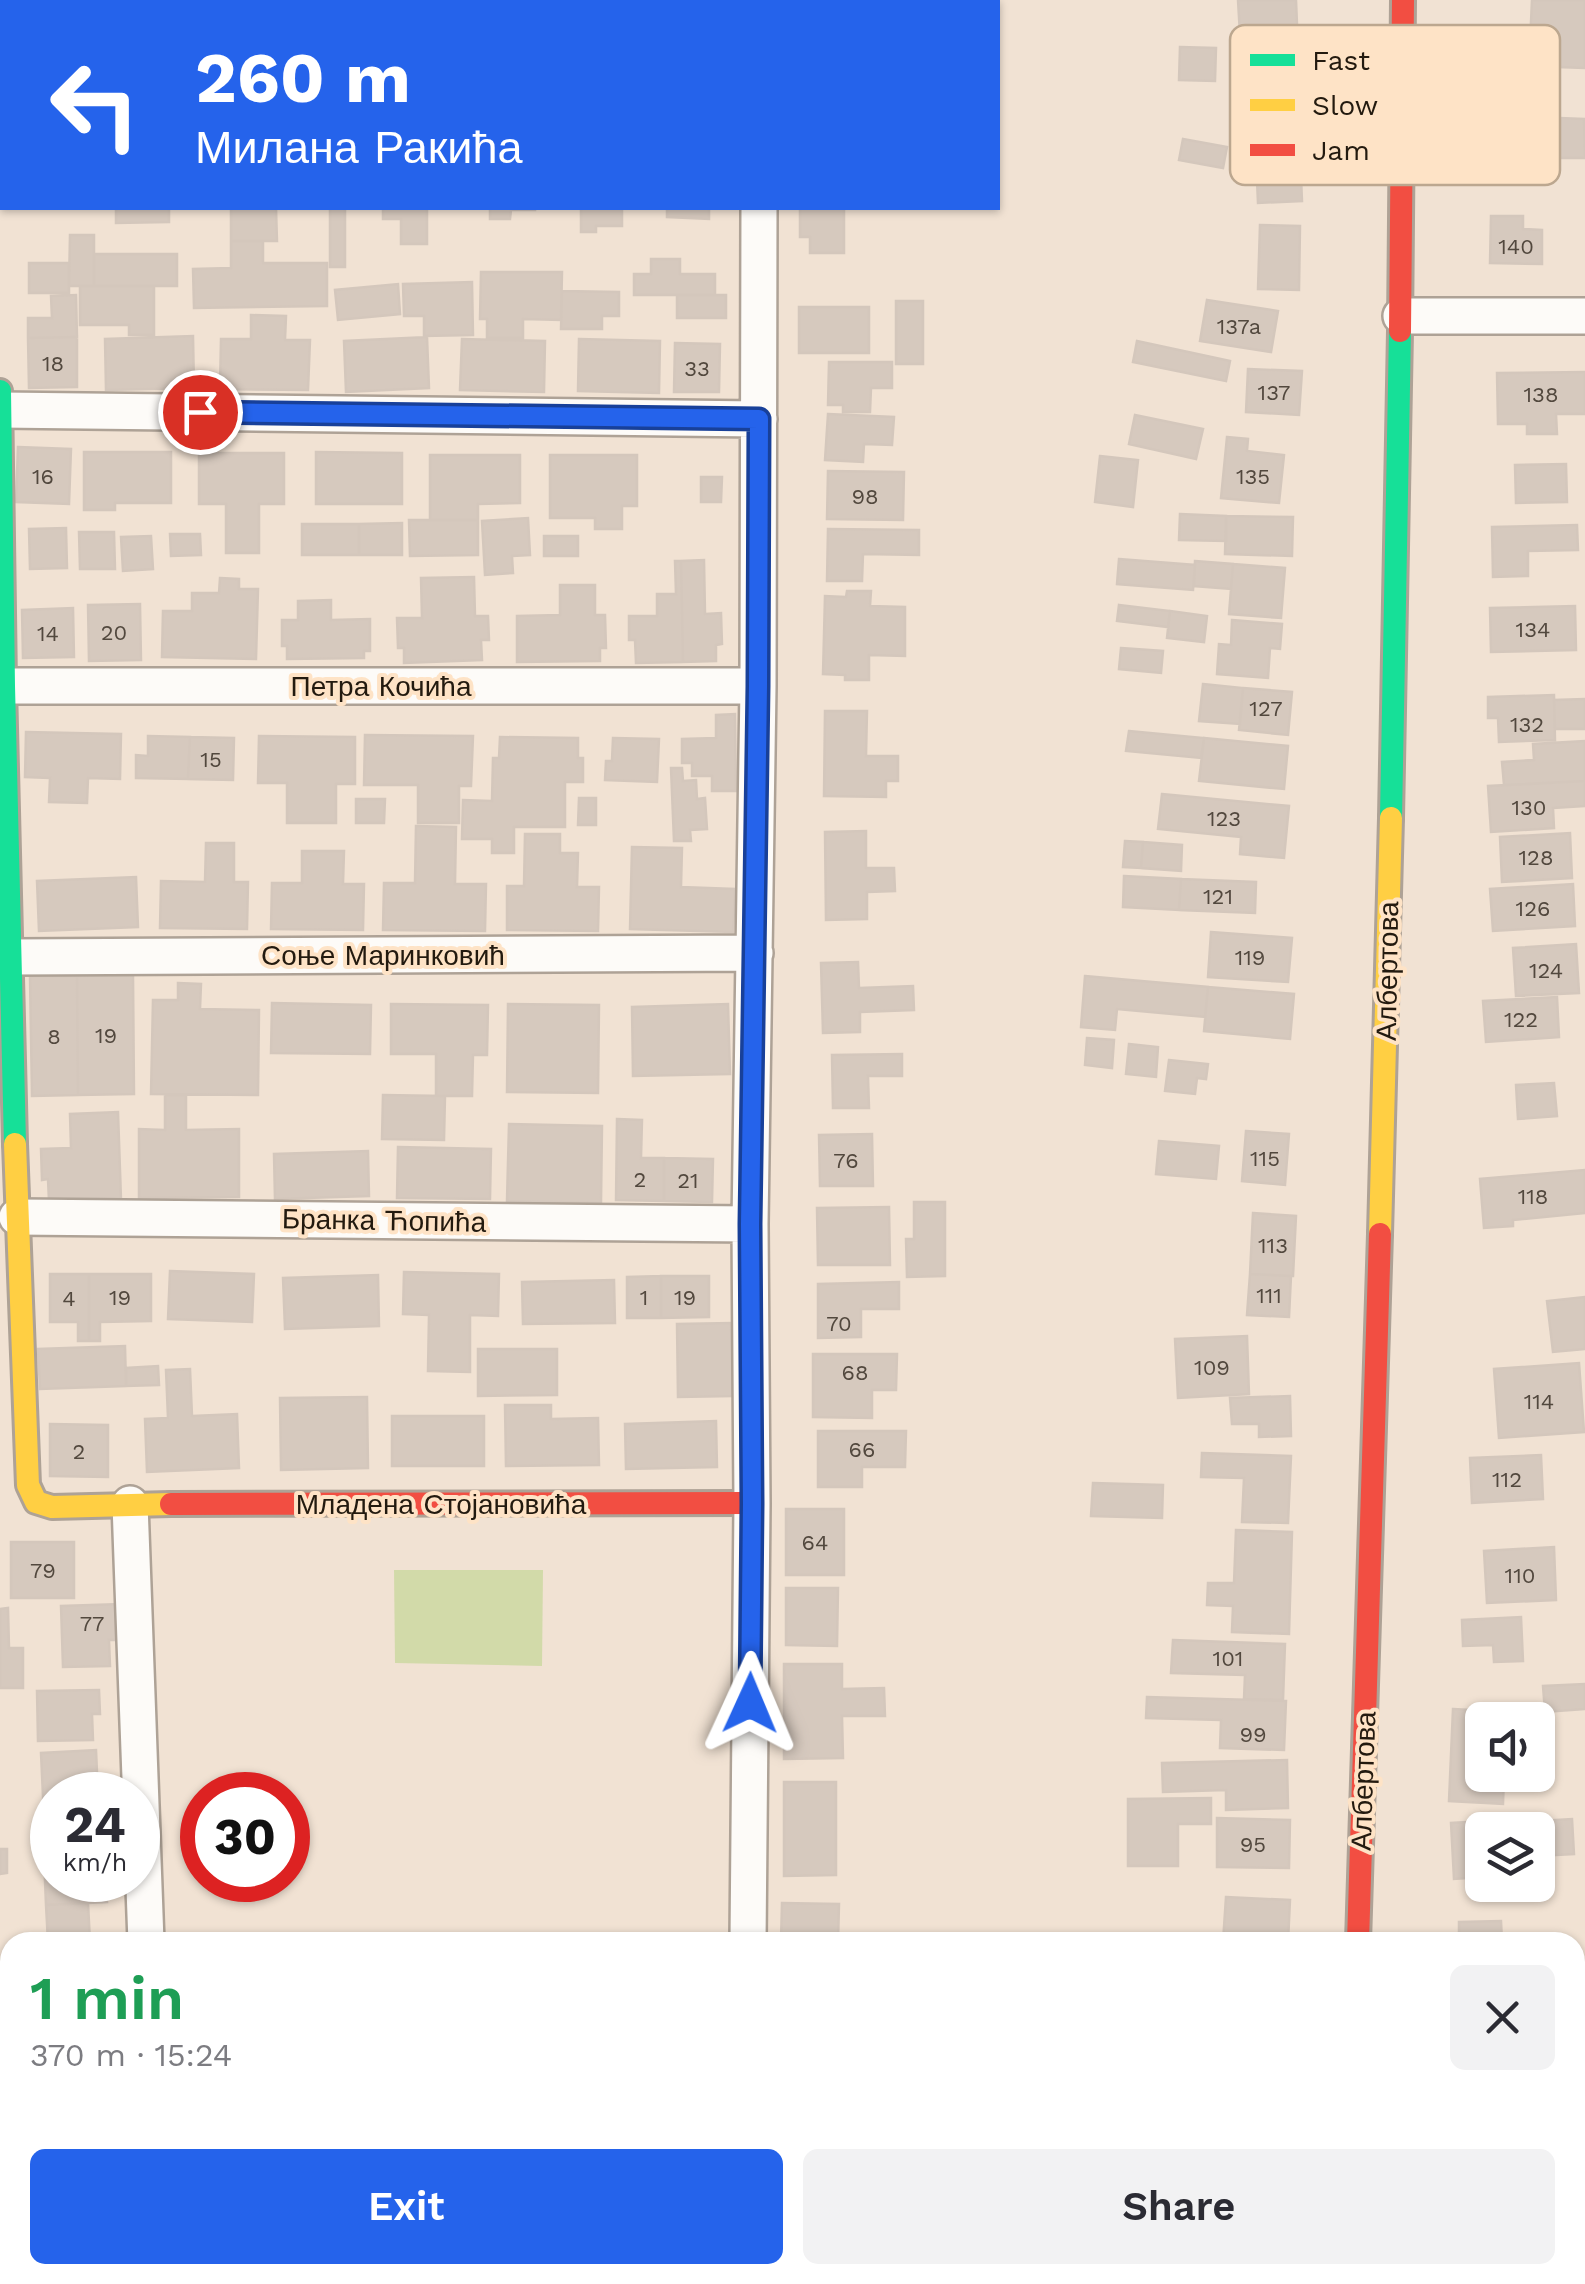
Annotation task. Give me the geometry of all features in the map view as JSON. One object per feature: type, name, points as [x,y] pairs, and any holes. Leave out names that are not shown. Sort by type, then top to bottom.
[{"type":"street","name":"Албертова","points":[[1403,0],[1403,25]]},
{"type":"street","name":"Албертова","points":[[1358,1932],[1384,1099],[1402,185]]},
{"type":"street","points":[[748,1932],[759,210]]},
{"type":"street","points":[[1402,316],[1585,316]]},
{"type":"street","name":"Младена Стојановића","points":[[0,391],[17,1217],[28,1485],[36,1502],[52,1507],[752,1504]]},
{"type":"street","points":[[0,410],[759,419]]},
{"type":"street","name":"Петра Кочића","points":[[4,686],[758,686]]},
{"type":"street","name":"Соње Маринковић","points":[[11,957],[754,953]]},
{"type":"street","name":"Бранка Ћопића","points":[[17,1217],[750,1224]]},
{"type":"street","points":[[130,1504],[146,1932]]},
{"type":"green space","points":[[394,1570],[543,1570],[542,1666],[395,1663]]},
{"type":"building","points":[[1238,0],[1296,0],[1297,25],[1239,25]]},
{"type":"building","points":[[1532,0],[1585,0],[1585,68],[1560,67],[1560,25],[1531,25]]},
{"type":"building","points":[[1180,47],[1216,48],[1215,81],[1179,80]]},
{"type":"building","points":[[1560,118],[1584,119],[1585,158],[1560,158]]},
{"type":"building","points":[[1183,139],[1227,147],[1223,168],[1179,160]]},
{"type":"building","points":[[1257,185],[1301,185],[1302,201],[1258,203]]},
{"type":"building","points":[[116,210],[169,210],[169,222],[116,223]]},
{"type":"building","points":[[231,210],[276,210],[277,241],[231,241]]},
{"type":"building","points":[[330,210],[345,210],[345,267],[330,267]]},
{"type":"building","points":[[383,210],[427,210],[427,244],[401,244],[401,219],[383,219]]},
{"type":"building","points":[[490,210],[511,210],[510,219],[490,219]]},
{"type":"building","points":[[581,210],[622,210],[622,226],[596,226],[596,232],[581,232]]},
{"type":"building","points":[[667,210],[709,210],[709,219],[667,217]]},
{"type":"building","points":[[800,210],[844,210],[844,253],[810,253],[810,237],[800,237]]},
{"type":"building","points":[[1491,216],[1523,216],[1523,229],[1542,230],[1542,264],[1490,263]]},
{"type":"building","points":[[1260,225],[1300,226],[1299,290],[1258,289]]},
{"type":"building","points":[[70,235],[94,235],[94,286],[69,286]]},
{"type":"building","points":[[231,241],[263,241],[263,263],[327,263],[327,306],[194,308],[193,269],[231,268]]},
{"type":"building","points":[[94,254],[177,254],[177,286],[94,286]]},
{"type":"building","points":[[651,259],[680,259],[680,274],[715,274],[715,295],[634,295],[634,274],[651,274]]},
{"type":"building","points":[[29,263],[69,263],[69,293],[29,293]]},
{"type":"building","points":[[481,272],[562,272],[561,320],[523,319],[523,338],[487,338],[487,319],[480,319]]},
{"type":"building","points":[[472,282],[473,335],[424,336],[424,316],[404,316],[403,284]]},
{"type":"building","points":[[398,284],[400,314],[338,320],[335,290]]},
{"type":"building","points":[[80,286],[154,286],[154,335],[129,335],[129,325],[80,325]]},
{"type":"building","points":[[562,291],[619,292],[619,316],[602,316],[602,329],[561,329]]},
{"type":"building","points":[[76,295],[77,337],[28,338],[28,318],[52,318],[51,296]]},
{"type":"building","points":[[677,295],[726,295],[726,318],[677,318]]},
{"type":"building","points":[[1207,300],[1278,311],[1271,352],[1200,341]]},
{"type":"building","points":[[896,301],[923,301],[923,364],[896,364]]},
{"type":"building","points":[[799,307],[869,307],[869,353],[799,353]]},
{"type":"building","points":[[251,315],[286,316],[285,340],[310,340],[308,390],[220,389],[221,339],[251,339]]},
{"type":"building","points":[[193,336],[194,388],[106,390],[105,339]]},
{"type":"building","points":[[77,337],[77,387],[29,388],[28,338]]},
{"type":"building","points":[[427,337],[429,388],[346,392],[344,341]]},
{"type":"building","points":[[462,339],[545,341],[544,392],[460,390]]},
{"type":"building","points":[[579,339],[660,341],[659,393],[578,391]]},
{"type":"building","points":[[1137,341],[1230,361],[1226,381],[1133,362]]},
{"type":"building","points":[[675,343],[720,344],[719,392],[674,392]]},
{"type":"building","points":[[829,362],[892,362],[892,388],[871,388],[870,412],[843,412],[843,405],[828,405]]},
{"type":"building","points":[[1248,369],[1302,371],[1299,415],[1246,412]]},
{"type":"building","points":[[1585,372],[1585,414],[1556,414],[1557,434],[1527,434],[1527,424],[1498,424],[1497,373]]},
{"type":"building","points":[[828,414],[894,417],[892,445],[864,444],[863,462],[825,460]]},
{"type":"building","points":[[1135,415],[1203,429],[1196,459],[1129,444]]},
{"type":"building","points":[[1227,437],[1248,439],[1247,451],[1284,455],[1279,503],[1221,498]]},
{"type":"building","points":[[18,447],[71,449],[69,504],[16,502]]},
{"type":"building","points":[[84,452],[171,452],[171,503],[115,503],[115,510],[84,510]]},
{"type":"building","points":[[316,452],[402,453],[402,504],[316,504]]},
{"type":"building","points":[[199,453],[284,453],[284,504],[259,504],[259,553],[226,553],[226,504],[199,504]]},
{"type":"building","points":[[430,455],[520,455],[520,503],[478,504],[478,520],[430,520]]},
{"type":"building","points":[[550,455],[637,455],[637,506],[622,506],[622,529],[595,529],[595,518],[550,518]]},
{"type":"building","points":[[1100,456],[1138,460],[1133,507],[1095,502]]},
{"type":"building","points":[[1566,464],[1567,502],[1516,503],[1515,465]]},
{"type":"building","points":[[828,471],[904,472],[903,520],[827,519]]},
{"type":"building","points":[[701,477],[722,477],[721,502],[701,502]]},
{"type":"building","points":[[1180,514],[1226,516],[1226,541],[1179,540]]},
{"type":"building","points":[[1226,516],[1293,517],[1292,556],[1225,554]]},
{"type":"building","points":[[528,518],[530,555],[512,556],[513,573],[485,575],[482,521]]},
{"type":"building","points":[[409,520],[478,520],[478,555],[410,556]]},
{"type":"building","points":[[402,523],[402,555],[359,555],[359,524]]},
{"type":"building","points":[[302,524],[359,524],[359,555],[302,555]]},
{"type":"building","points":[[1577,525],[1578,550],[1528,551],[1528,576],[1493,577],[1492,527]]},
{"type":"building","points":[[66,528],[67,568],[30,569],[29,529]]},
{"type":"building","points":[[828,529],[919,530],[919,555],[863,554],[862,581],[827,581]]},
{"type":"building","points":[[79,532],[114,532],[115,569],[80,569]]},
{"type":"building","points":[[170,534],[200,534],[201,555],[171,556]]},
{"type":"building","points":[[151,536],[153,569],[123,571],[121,537]]},
{"type":"building","points":[[544,536],[578,536],[578,556],[544,556]]},
{"type":"building","points":[[1119,559],[1195,565],[1193,590],[1117,584]]},
{"type":"building","points":[[704,560],[705,614],[721,613],[722,644],[716,645],[716,661],[683,662],[681,561]]},
{"type":"building","points":[[675,561],[681,561],[683,662],[636,663],[635,640],[629,640],[629,616],[657,616],[657,594],[676,594]]},
{"type":"building","points":[[1195,561],[1233,564],[1231,589],[1194,586]]},
{"type":"building","points":[[1233,564],[1285,568],[1281,618],[1229,614]]},
{"type":"building","points":[[474,577],[475,616],[488,616],[489,640],[481,640],[482,660],[404,663],[404,648],[398,648],[397,618],[422,618],[421,578]]},
{"type":"building","points":[[220,578],[239,579],[239,589],[258,589],[256,659],[162,657],[163,611],[192,611],[192,593],[219,593]]},
{"type":"building","points":[[560,585],[595,585],[595,615],[605,615],[606,648],[600,648],[600,661],[517,662],[517,616],[560,615]]},
{"type":"building","points":[[847,591],[871,591],[870,606],[905,607],[905,656],[869,655],[869,680],[845,680],[845,675],[823,674],[825,596],[846,597]]},
{"type":"building","points":[[331,600],[331,620],[370,619],[370,651],[364,651],[364,658],[287,659],[287,646],[282,646],[282,620],[298,620],[298,601]]},
{"type":"building","points":[[140,604],[141,660],[89,661],[88,605]]},
{"type":"building","points":[[1119,605],[1170,611],[1168,627],[1117,621]]},
{"type":"building","points":[[1575,606],[1576,650],[1491,652],[1490,608]]},
{"type":"building","points":[[73,608],[74,657],[23,658],[22,610]]},
{"type":"building","points":[[1170,611],[1207,616],[1204,642],[1167,638]]},
{"type":"building","points":[[1232,620],[1282,624],[1280,649],[1270,648],[1268,678],[1217,674],[1219,644],[1231,645]]},
{"type":"building","points":[[1121,648],[1163,651],[1161,673],[1119,669]]},
{"type":"building","points":[[1203,684],[1243,688],[1240,724],[1199,721]]},
{"type":"building","points":[[1243,688],[1292,692],[1288,735],[1239,730]]},
{"type":"building","points":[[1554,695],[1555,740],[1499,742],[1498,718],[1488,718],[1488,697]]},
{"type":"building","points":[[1585,699],[1585,729],[1555,729],[1554,700]]},
{"type":"building","points":[[825,711],[867,711],[866,756],[898,756],[898,781],[886,781],[886,797],[824,796]]},
{"type":"building","points":[[735,714],[736,791],[712,791],[712,776],[692,776],[692,763],[682,763],[682,739],[716,738],[716,715]]},
{"type":"building","points":[[1129,731],[1204,738],[1201,758],[1126,751]]},
{"type":"building","points":[[26,732],[121,734],[120,779],[88,778],[87,803],[49,802],[50,778],[25,777]]},
{"type":"building","points":[[365,735],[473,736],[471,786],[459,786],[459,823],[418,823],[418,785],[364,785]]},
{"type":"building","points":[[148,736],[190,737],[188,779],[136,778],[136,755],[148,756]]},
{"type":"building","points":[[259,736],[355,737],[355,784],[336,784],[336,823],[287,823],[287,783],[258,783]]},
{"type":"building","points":[[190,737],[234,738],[233,780],[188,779]]},
{"type":"building","points":[[500,737],[578,738],[578,758],[583,758],[583,782],[565,782],[565,827],[514,827],[514,853],[492,853],[492,839],[462,839],[463,800],[492,801],[493,758],[499,758]]},
{"type":"building","points":[[613,738],[659,739],[657,782],[605,780],[606,761],[612,761]]},
{"type":"building","points":[[1204,738],[1288,746],[1284,789],[1199,781]]},
{"type":"building","points":[[1585,741],[1585,781],[1504,785],[1502,762],[1534,760],[1533,744]]},
{"type":"building","points":[[671,768],[682,768],[683,781],[696,780],[697,799],[705,798],[707,829],[690,830],[691,841],[674,841]]},
{"type":"building","points":[[1585,781],[1585,806],[1553,808],[1554,828],[1491,832],[1488,786]]},
{"type":"building","points":[[1162,794],[1289,806],[1284,858],[1240,854],[1241,837],[1158,829]]},
{"type":"building","points":[[579,798],[596,798],[596,825],[578,825]]},
{"type":"building","points":[[356,799],[385,799],[384,823],[356,823]]},
{"type":"building","points":[[416,826],[456,827],[455,884],[486,884],[485,931],[383,930],[384,883],[415,883]]},
{"type":"building","points":[[866,831],[866,868],[894,868],[895,891],[867,892],[867,919],[826,920],[825,832]]},
{"type":"building","points":[[1570,833],[1572,878],[1502,882],[1500,837]]},
{"type":"building","points":[[525,834],[560,834],[560,853],[578,853],[577,887],[599,887],[598,931],[507,930],[507,886],[524,886]]},
{"type":"building","points":[[1125,841],[1143,842],[1141,868],[1123,867]]},
{"type":"building","points":[[1143,842],[1182,845],[1181,871],[1141,868]]},
{"type":"building","points":[[206,843],[234,843],[234,882],[248,882],[247,929],[160,928],[161,881],[205,882]]},
{"type":"building","points":[[632,847],[682,848],[681,887],[735,889],[733,932],[630,929]]},
{"type":"building","points":[[302,851],[344,851],[343,884],[364,884],[363,930],[271,929],[272,883],[302,883]]},
{"type":"building","points":[[1124,876],[1181,879],[1179,910],[1123,907]]},
{"type":"building","points":[[136,877],[138,927],[39,931],[37,881]]},
{"type":"building","points":[[1181,879],[1256,882],[1255,913],[1179,910]]},
{"type":"building","points":[[1573,884],[1575,926],[1493,931],[1490,889]]},
{"type":"building","points":[[1211,932],[1292,938],[1288,982],[1208,977]]},
{"type":"building","points":[[1576,944],[1579,993],[1516,996],[1513,948]]},
{"type":"building","points":[[858,962],[859,988],[913,986],[914,1010],[860,1012],[860,1032],[823,1033],[821,963]]},
{"type":"building","points":[[133,975],[134,1094],[78,1095],[77,976]]},
{"type":"building","points":[[30,976],[77,976],[78,1095],[32,1096]]},
{"type":"building","points":[[1085,976],[1208,987],[1205,1017],[1117,1009],[1115,1030],[1081,1027]]},
{"type":"building","points":[[178,983],[201,984],[200,1009],[259,1010],[258,1095],[151,1094],[153,1000],[178,1000]]},
{"type":"building","points":[[1208,987],[1294,994],[1290,1039],[1204,1031]]},
{"type":"building","points":[[1557,997],[1559,1037],[1486,1042],[1483,1001]]},
{"type":"building","points":[[272,1003],[371,1005],[370,1054],[271,1053]]},
{"type":"building","points":[[391,1004],[488,1005],[487,1055],[473,1055],[472,1096],[436,1096],[436,1054],[391,1054]]},
{"type":"building","points":[[508,1004],[599,1005],[598,1093],[507,1092]]},
{"type":"building","points":[[728,1004],[730,1074],[633,1076],[632,1007]]},
{"type":"building","points":[[1087,1038],[1114,1040],[1112,1068],[1085,1065]]},
{"type":"building","points":[[1129,1044],[1158,1047],[1156,1077],[1126,1074]]},
{"type":"building","points":[[902,1054],[902,1076],[868,1076],[869,1108],[833,1108],[832,1055]]},
{"type":"building","points":[[1169,1060],[1208,1064],[1206,1079],[1197,1078],[1195,1094],[1165,1091]]},
{"type":"building","points":[[1554,1083],[1557,1116],[1518,1119],[1516,1085]]},
{"type":"building","points":[[165,1095],[186,1095],[186,1130],[239,1129],[239,1197],[139,1198],[139,1129],[165,1130]]},
{"type":"building","points":[[383,1095],[445,1096],[444,1140],[382,1139]]},
{"type":"building","points":[[118,1112],[121,1199],[49,1201],[48,1179],[42,1180],[41,1149],[71,1148],[70,1114]]},
{"type":"building","points":[[617,1119],[642,1120],[641,1158],[664,1158],[664,1201],[616,1200]]},
{"type":"building","points":[[509,1124],[602,1126],[601,1203],[507,1201]]},
{"type":"building","points":[[1246,1131],[1289,1134],[1285,1185],[1242,1181]]},
{"type":"building","points":[[872,1134],[873,1186],[820,1186],[819,1135]]},
{"type":"building","points":[[1159,1141],[1219,1146],[1216,1179],[1156,1174]]},
{"type":"building","points":[[398,1147],[491,1149],[490,1199],[397,1198]]},
{"type":"building","points":[[368,1151],[369,1196],[275,1199],[274,1154]]},
{"type":"building","points":[[664,1158],[713,1159],[712,1202],[664,1201]]},
{"type":"building","points":[[1585,1170],[1585,1213],[1513,1220],[1513,1226],[1484,1228],[1480,1179]]},
{"type":"building","points":[[914,1202],[945,1202],[945,1276],[907,1277],[906,1239],[914,1239]]},
{"type":"building","points":[[889,1207],[890,1265],[818,1265],[817,1208]]},
{"type":"building","points":[[1253,1213],[1296,1216],[1293,1276],[1250,1274]]},
{"type":"building","points":[[170,1271],[254,1274],[252,1322],[168,1319]]},
{"type":"building","points":[[404,1272],[499,1274],[498,1316],[470,1315],[470,1372],[428,1371],[429,1315],[403,1314]]},
{"type":"building","points":[[50,1274],[89,1274],[89,1341],[78,1341],[78,1322],[50,1322]]},
{"type":"building","points":[[89,1274],[151,1274],[151,1321],[100,1322],[100,1341],[89,1341]]},
{"type":"building","points":[[1250,1274],[1291,1276],[1289,1317],[1247,1315]]},
{"type":"building","points":[[378,1275],[379,1326],[285,1329],[283,1278]]},
{"type":"building","points":[[661,1276],[661,1318],[627,1318],[627,1277]]},
{"type":"building","points":[[661,1276],[709,1276],[709,1317],[661,1318]]},
{"type":"building","points":[[614,1280],[615,1323],[523,1324],[522,1282]]},
{"type":"building","points":[[899,1282],[899,1309],[861,1309],[861,1337],[818,1338],[818,1284]]},
{"type":"building","points":[[1585,1297],[1585,1349],[1553,1352],[1547,1301]]},
{"type":"building","points":[[731,1323],[733,1396],[678,1397],[677,1324]]},
{"type":"building","points":[[1247,1336],[1249,1394],[1178,1398],[1175,1339]]},
{"type":"building","points":[[125,1346],[126,1386],[40,1389],[38,1349]]},
{"type":"building","points":[[478,1349],[557,1349],[557,1395],[478,1396]]},
{"type":"building","points":[[813,1354],[897,1354],[896,1390],[872,1390],[872,1418],[813,1417]]},
{"type":"building","points":[[1579,1363],[1584,1432],[1499,1438],[1494,1369]]},
{"type":"building","points":[[158,1366],[159,1385],[126,1386],[126,1368]]},
{"type":"building","points":[[190,1369],[192,1416],[237,1414],[239,1468],[147,1472],[145,1419],[168,1418],[166,1370]]},
{"type":"building","points":[[1290,1396],[1291,1436],[1259,1437],[1259,1424],[1232,1424],[1230,1398]]},
{"type":"building","points":[[367,1397],[368,1468],[281,1470],[280,1398]]},
{"type":"building","points":[[505,1405],[551,1405],[551,1419],[598,1418],[599,1465],[506,1466]]},
{"type":"building","points":[[392,1416],[484,1416],[484,1466],[392,1466]]},
{"type":"building","points":[[716,1421],[717,1467],[626,1469],[625,1424]]},
{"type":"building","points":[[50,1424],[108,1425],[108,1477],[50,1476]]},
{"type":"building","points":[[818,1431],[906,1431],[905,1467],[862,1467],[862,1487],[818,1487]]},
{"type":"building","points":[[1202,1453],[1291,1456],[1288,1523],[1242,1522],[1244,1478],[1201,1477]]},
{"type":"building","points":[[1541,1455],[1543,1499],[1472,1503],[1470,1458]]},
{"type":"building","points":[[1093,1483],[1163,1485],[1162,1518],[1091,1516]]},
{"type":"building","points":[[786,1509],[844,1509],[844,1575],[786,1575]]},
{"type":"building","points":[[1236,1530],[1292,1532],[1289,1634],[1232,1632],[1233,1606],[1207,1605],[1208,1583],[1234,1583]]},
{"type":"building","points":[[11,1542],[74,1542],[74,1598],[11,1598]]},
{"type":"building","points":[[1554,1547],[1556,1600],[1487,1603],[1484,1551]]},
{"type":"building","points":[[786,1588],[838,1588],[837,1646],[786,1645]]},
{"type":"building","points":[[121,1604],[122,1640],[109,1640],[110,1666],[63,1667],[61,1606]]},
{"type":"building","points":[[8,1608],[9,1648],[23,1648],[23,1688],[0,1688],[0,1609]]},
{"type":"building","points":[[1521,1617],[1523,1661],[1494,1662],[1493,1645],[1463,1646],[1462,1620]]},
{"type":"building","points":[[1173,1640],[1285,1644],[1283,1700],[1244,1699],[1245,1675],[1171,1673]]},
{"type":"building","points":[[784,1664],[842,1664],[842,1689],[884,1688],[885,1716],[842,1716],[843,1758],[784,1759]]},
{"type":"building","points":[[1585,1684],[1585,1709],[1555,1711],[1555,1702],[1544,1702],[1543,1686]]},
{"type":"building","points":[[99,1690],[100,1714],[92,1714],[93,1740],[38,1741],[37,1691]]},
{"type":"building","points":[[1147,1697],[1286,1701],[1284,1750],[1220,1748],[1221,1720],[1146,1718]]},
{"type":"building","points":[[1453,1709],[1465,1710],[1465,1792],[1503,1792],[1503,1804],[1449,1801]]},
{"type":"building","points":[[96,1750],[97,1772],[42,1772],[41,1753]]},
{"type":"building","points":[[1287,1760],[1288,1808],[1226,1810],[1226,1790],[1163,1792],[1162,1763]]},
{"type":"building","points":[[784,1782],[836,1782],[836,1875],[784,1876]]},
{"type":"building","points":[[1211,1798],[1211,1824],[1178,1824],[1178,1866],[1128,1866],[1128,1799]]},
{"type":"building","points":[[1217,1818],[1290,1820],[1289,1868],[1217,1867]]},
{"type":"building","points":[[1572,1819],[1574,1854],[1555,1855],[1555,1820]]},
{"type":"building","points":[[1465,1822],[1465,1878],[1454,1879],[1451,1823]]},
{"type":"building","points":[[0,1849],[7,1849],[7,1873],[0,1874]]},
{"type":"building","points":[[1226,1897],[1290,1900],[1288,1932],[1224,1932]]},
{"type":"building","points":[[46,1902],[107,1902],[46,1905]]},
{"type":"building","points":[[88,1903],[89,1932],[47,1932],[46,1905]]},
{"type":"building","points":[[782,1903],[839,1904],[838,1932],[781,1932]]},
{"type":"building","points":[[1501,1921],[1502,1932],[1459,1932],[1459,1922]]},
{"type":"traffic: fast","points":[[1391,818],[1400,331]]},
{"type":"traffic: fast","points":[[0,391],[15,1144]]},
{"type":"traffic: slow","points":[[1380,1234],[1391,818]]},
{"type":"traffic: slow","points":[[15,1144],[28,1485],[36,1502],[52,1507],[171,1504]]},
{"type":"traffic: jam","points":[[1403,0],[1403,25]]},
{"type":"traffic: jam","points":[[1400,331],[1401,185]]},
{"type":"traffic: jam","points":[[1358,1932],[1380,1234]]},
{"type":"traffic: jam","points":[[171,1504],[752,1503]]},
{"type":"route","points":[[200,412],[759,419],[750,1224],[750,1703]]}]
